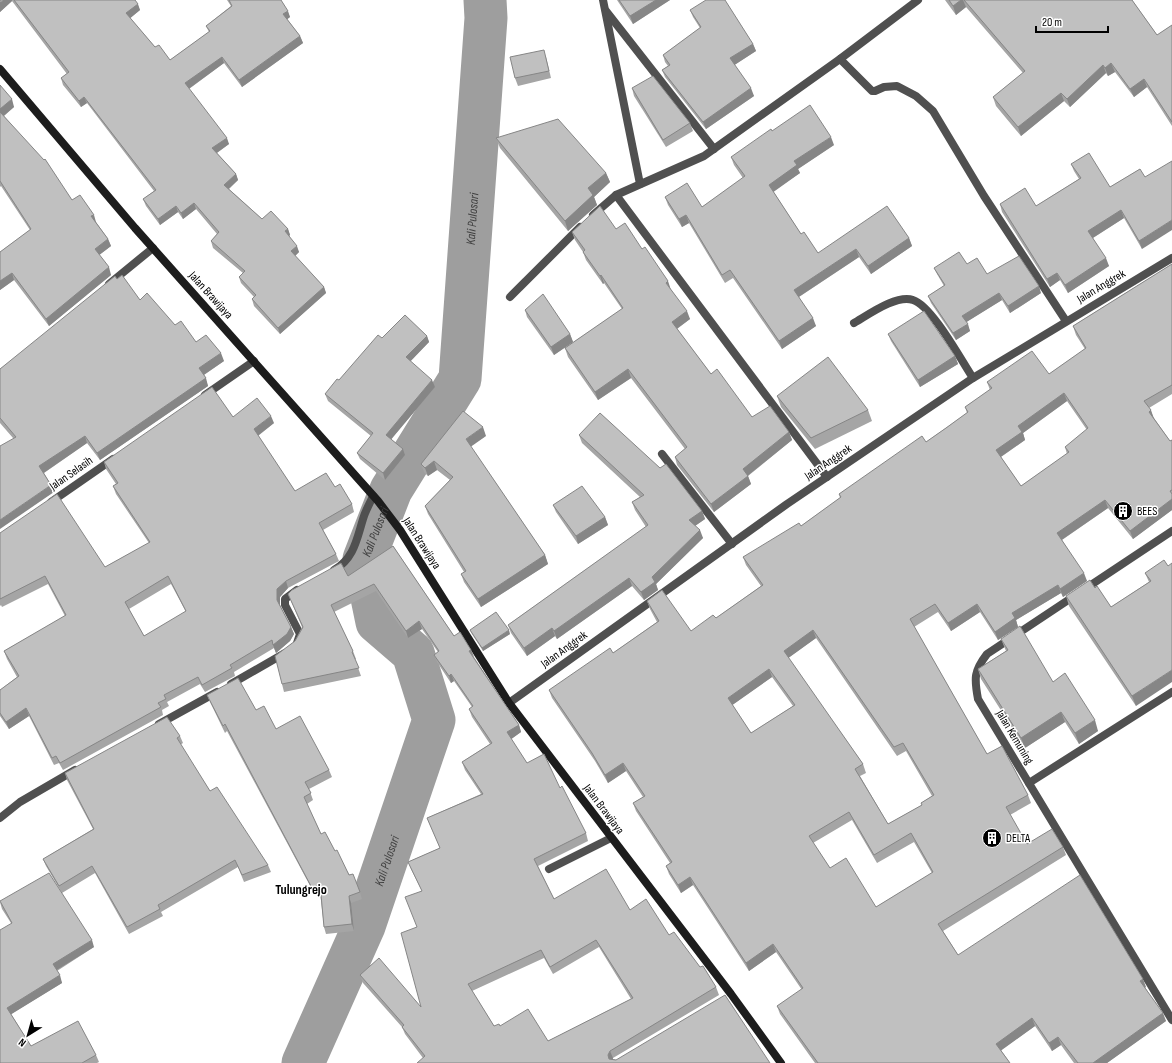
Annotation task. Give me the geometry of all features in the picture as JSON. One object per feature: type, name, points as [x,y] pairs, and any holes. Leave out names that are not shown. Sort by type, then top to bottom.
[{"type":"main road","name":"Jalan Brawijaya","points":[[0,69],[153,248],[375,499],[400,530],[509,703],[612,838],[728,996],[781,1063]]},
{"type":"street","points":[[604,0],[640,184]]},
{"type":"street","points":[[510,297],[585,222],[616,195],[704,156],[840,59],[918,0]]},
{"type":"street","points":[[606,10],[714,149]]},
{"type":"street","points":[[840,59],[872,91],[884,87],[897,86],[916,96],[933,111],[984,196],[1066,321]]},
{"type":"street","points":[[616,195],[827,477]]},
{"type":"street","points":[[104,288],[153,248]]},
{"type":"street","name":"Jalan Anggrek","points":[[509,703],[827,477],[972,378],[1172,258]]},
{"type":"street","points":[[854,323],[896,301],[912,300],[927,308],[972,378]]},
{"type":"street","points":[[197,401],[254,361]]},
{"type":"street","name":"Jalan Selasih","points":[[43,507],[120,454]]},
{"type":"street","points":[[662,454],[732,544]]},
{"type":"street","points":[[323,576],[343,565],[352,552],[364,516],[375,499]]},
{"type":"street","name":"Jalan Kemuning","points":[[1172,531],[987,654],[978,666],[975,681],[978,699],[1172,1020]]},
{"type":"street","points":[[148,729],[264,666],[297,643],[300,634],[285,605],[285,599],[304,586]]},
{"type":"street","points":[[1029,783],[1172,692]]},
{"type":"street","points":[[0,818],[20,802],[80,766]]},
{"type":"street","points":[[549,869],[612,838]]},
{"type":"building","points":[[14,0],[135,0],[138,4],[126,13],[155,47],[159,45],[170,60],[210,31],[206,26],[232,6],[229,0],[281,0],[288,11],[283,14],[300,36],[239,80],[222,57],[185,83],[227,138],[212,148],[236,174],[224,185],[262,219],[271,211],[288,229],[285,231],[297,246],[291,251],[324,287],[278,328],[252,299],[256,295],[239,277],[245,271],[211,241],[219,232],[194,203],[181,213],[176,206],[158,219],[143,199],[156,190],[84,97],[79,101],[61,78],[69,72]]},
{"type":"building","points":[[619,0],[656,0],[630,16]]},
{"type":"building","points":[[706,0],[725,0],[753,44],[730,58],[751,88],[703,122],[662,70],[670,65],[663,55],[701,27],[690,10]]},
{"type":"building","points":[[949,0],[961,0],[953,6]]},
{"type":"building","points":[[964,0],[1132,0],[1157,35],[1172,25],[1172,122],[1144,79],[1130,89],[1111,63],[1105,68],[1103,65],[1067,99],[1061,93],[1018,127],[993,97],[1025,71]]},
{"type":"building","points":[[544,50],[549,71],[515,78],[510,57]]},
{"type":"building","points":[[653,76],[690,123],[663,140],[632,88]]},
{"type":"building","points":[[0,85],[12,99],[0,109]]},
{"type":"building","points":[[810,105],[831,137],[794,161],[797,165],[769,185],[801,234],[804,232],[818,253],[887,206],[909,238],[868,266],[856,249],[794,290],[813,318],[779,341],[730,270],[722,275],[686,215],[679,219],[665,197],[687,183],[702,207],[745,176],[731,157],[771,129],[772,131]]},
{"type":"building","points":[[0,112],[44,160],[45,159],[72,200],[80,195],[94,215],[91,216],[108,239],[95,249],[109,267],[46,319],[12,273],[0,281],[0,252],[31,229],[0,181]]},
{"type":"building","points":[[558,119],[606,173],[588,188],[593,195],[565,221],[496,138]]},
{"type":"building","points":[[1089,153],[1110,187],[1140,169],[1145,177],[1172,161],[1172,220],[1139,241],[1121,210],[1088,231],[1106,258],[1065,285],[1057,273],[1047,279],[1000,204],[1025,188],[1036,206],[1081,178],[1071,164]]},
{"type":"building","points":[[600,206],[616,229],[625,223],[642,249],[645,247],[668,281],[666,283],[687,311],[672,322],[711,374],[717,369],[752,417],[770,406],[789,432],[743,469],[748,476],[711,504],[675,457],[687,447],[628,369],[595,392],[565,348],[623,308],[601,275],[600,276],[583,252],[585,250],[572,232]]},
{"type":"building","points":[[959,252],[967,264],[977,258],[987,274],[1019,256],[1039,286],[1008,306],[999,293],[962,316],[968,324],[953,333],[928,296],[945,285],[934,268]]},
{"type":"building","points":[[1172,264],[1172,385],[1144,401],[1151,410],[1149,412],[1170,441],[1172,440],[1172,490],[1170,491],[1172,494],[1172,499],[1130,531],[1105,500],[1057,533],[1084,573],[1060,589],[1058,585],[1012,613],[1015,618],[995,632],[977,604],[948,623],[935,604],[910,619],[987,754],[1002,746],[1028,795],[1006,807],[1027,844],[1052,829],[1063,847],[938,924],[958,955],[1080,875],[1143,979],[1140,981],[1163,1013],[1093,1063],[1078,1063],[1058,1037],[1049,1043],[1032,1018],[996,1044],[1010,1063],[818,1063],[777,1006],[803,988],[773,944],[746,963],[690,877],[678,885],[666,866],[672,862],[633,803],[645,796],[623,763],[605,775],[592,753],[549,690],[610,648],[613,653],[659,621],[647,601],[662,590],[691,631],[713,615],[716,618],[763,585],[743,557],[799,523],[801,526],[841,497],[839,494],[922,436],[926,442],[946,428],[968,412],[965,407],[992,388],[987,382],[1032,351],[1049,374],[1086,348],[1073,326]],"holes":[[[1064,393],[1088,428],[1065,447],[1069,452],[1021,486],[996,450],[1022,432],[1018,426]],[[813,630],[894,747],[903,743],[934,795],[921,803],[922,805],[888,824],[855,769],[863,764],[784,651]],[[769,669],[795,705],[751,733],[728,698]],[[849,812],[874,855],[911,833],[933,872],[876,907],[846,858],[830,868],[809,836]]]},
{"type":"building","points":[[122,275],[140,300],[147,293],[175,325],[181,321],[196,342],[206,335],[221,353],[199,368],[206,378],[97,453],[85,436],[39,466],[51,485],[0,520],[0,446],[16,437],[0,418],[0,369],[115,276],[117,279]]},
{"type":"building","points":[[543,294],[570,334],[551,347],[525,310]]},
{"type":"building","points":[[924,311],[955,356],[918,380],[888,334]]},
{"type":"building","points":[[405,315],[427,336],[406,357],[432,380],[386,435],[403,449],[383,473],[357,453],[373,433],[325,394],[378,335],[382,338]]},
{"type":"building","points":[[828,357],[868,410],[811,438],[777,396]]},
{"type":"building","points":[[212,387],[233,417],[257,398],[271,416],[254,429],[295,491],[326,473],[335,487],[340,484],[352,504],[319,523],[336,554],[286,581],[277,589],[277,600],[291,627],[287,634],[273,645],[272,640],[230,665],[232,668],[202,685],[198,677],[164,695],[166,699],[158,703],[161,707],[60,763],[56,756],[52,758],[26,708],[6,722],[0,713],[0,690],[19,676],[4,651],[66,615],[45,576],[0,599],[0,533],[57,494],[105,567],[150,542],[113,486],[118,483],[104,462]],"holes":[[[168,576],[186,611],[144,636],[125,602]]]},
{"type":"building","points":[[463,411],[483,427],[466,439],[545,555],[478,599],[461,574],[466,571],[425,506],[453,477],[434,461],[425,468],[421,464]]},
{"type":"building","points":[[600,413],[660,468],[666,464],[702,511],[689,520],[700,530],[652,577],[655,582],[641,592],[629,578],[554,631],[552,628],[524,648],[508,625],[648,525],[632,502],[644,495],[579,435]]},
{"type":"building","points":[[582,486],[605,517],[576,536],[553,505]]},
{"type":"building","points":[[393,546],[454,636],[460,632],[471,650],[469,651],[519,725],[507,732],[527,763],[544,754],[560,788],[562,786],[586,833],[534,859],[554,899],[606,869],[630,910],[646,899],[669,935],[674,932],[700,967],[703,966],[716,987],[610,1051],[608,1055],[609,1059],[616,1060],[725,995],[770,1063],[417,1063],[425,1056],[402,1027],[404,1025],[360,975],[379,958],[421,1007],[401,933],[417,927],[405,897],[422,891],[408,862],[440,848],[427,818],[483,794],[462,762],[492,743],[469,709],[473,706],[451,674],[449,676],[434,655],[439,651],[419,621],[406,631],[374,584],[331,605],[353,651],[352,652],[359,668],[282,684],[275,656],[295,641],[303,627],[288,594],[292,590],[341,563],[348,576]],"holes":[[[596,940],[633,998],[548,1041],[528,1009],[500,1026],[499,1024],[494,1026],[468,984],[541,950],[550,967]]]},
{"type":"building","points":[[1164,560],[1168,566],[1172,563],[1172,670],[1132,696],[1066,596],[1090,580],[1095,588],[1097,586],[1111,607],[1151,581],[1145,573]]},
{"type":"building","points":[[496,612],[509,630],[482,648],[470,630]]},
{"type":"building","points":[[1020,626],[1053,682],[1065,673],[1095,720],[1075,733],[1061,712],[1021,738],[978,669],[1008,650],[1001,639]]},
{"type":"building","points":[[238,678],[256,710],[264,706],[276,729],[300,716],[329,770],[305,782],[311,793],[304,797],[321,834],[325,832],[335,851],[337,850],[349,875],[353,874],[360,892],[349,896],[352,924],[324,927],[320,884],[312,888],[225,724],[223,726],[207,695]]},
{"type":"building","points":[[167,717],[180,736],[177,738],[210,791],[217,787],[268,865],[242,875],[235,860],[158,905],[160,909],[127,927],[92,866],[59,886],[43,859],[94,829],[65,773]]},
{"type":"building","points":[[49,873],[92,940],[53,964],[60,975],[7,1008],[31,1046],[78,1021],[96,1055],[82,1063],[0,1063],[0,930],[12,923],[0,901]]},
{"type":"waterway","name":"Kali Pulosari","points":[[303,1063],[364,926],[434,720],[413,653],[377,622],[364,559],[391,490],[460,379],[486,18],[485,0]]},
{"type":"place","name":"BEES","points":[[1123,511]]},
{"type":"place","name":"DELTA","points":[[992,838]]},
{"type":"district","name":"Tulungrejo","points":[[301,889]]}]
